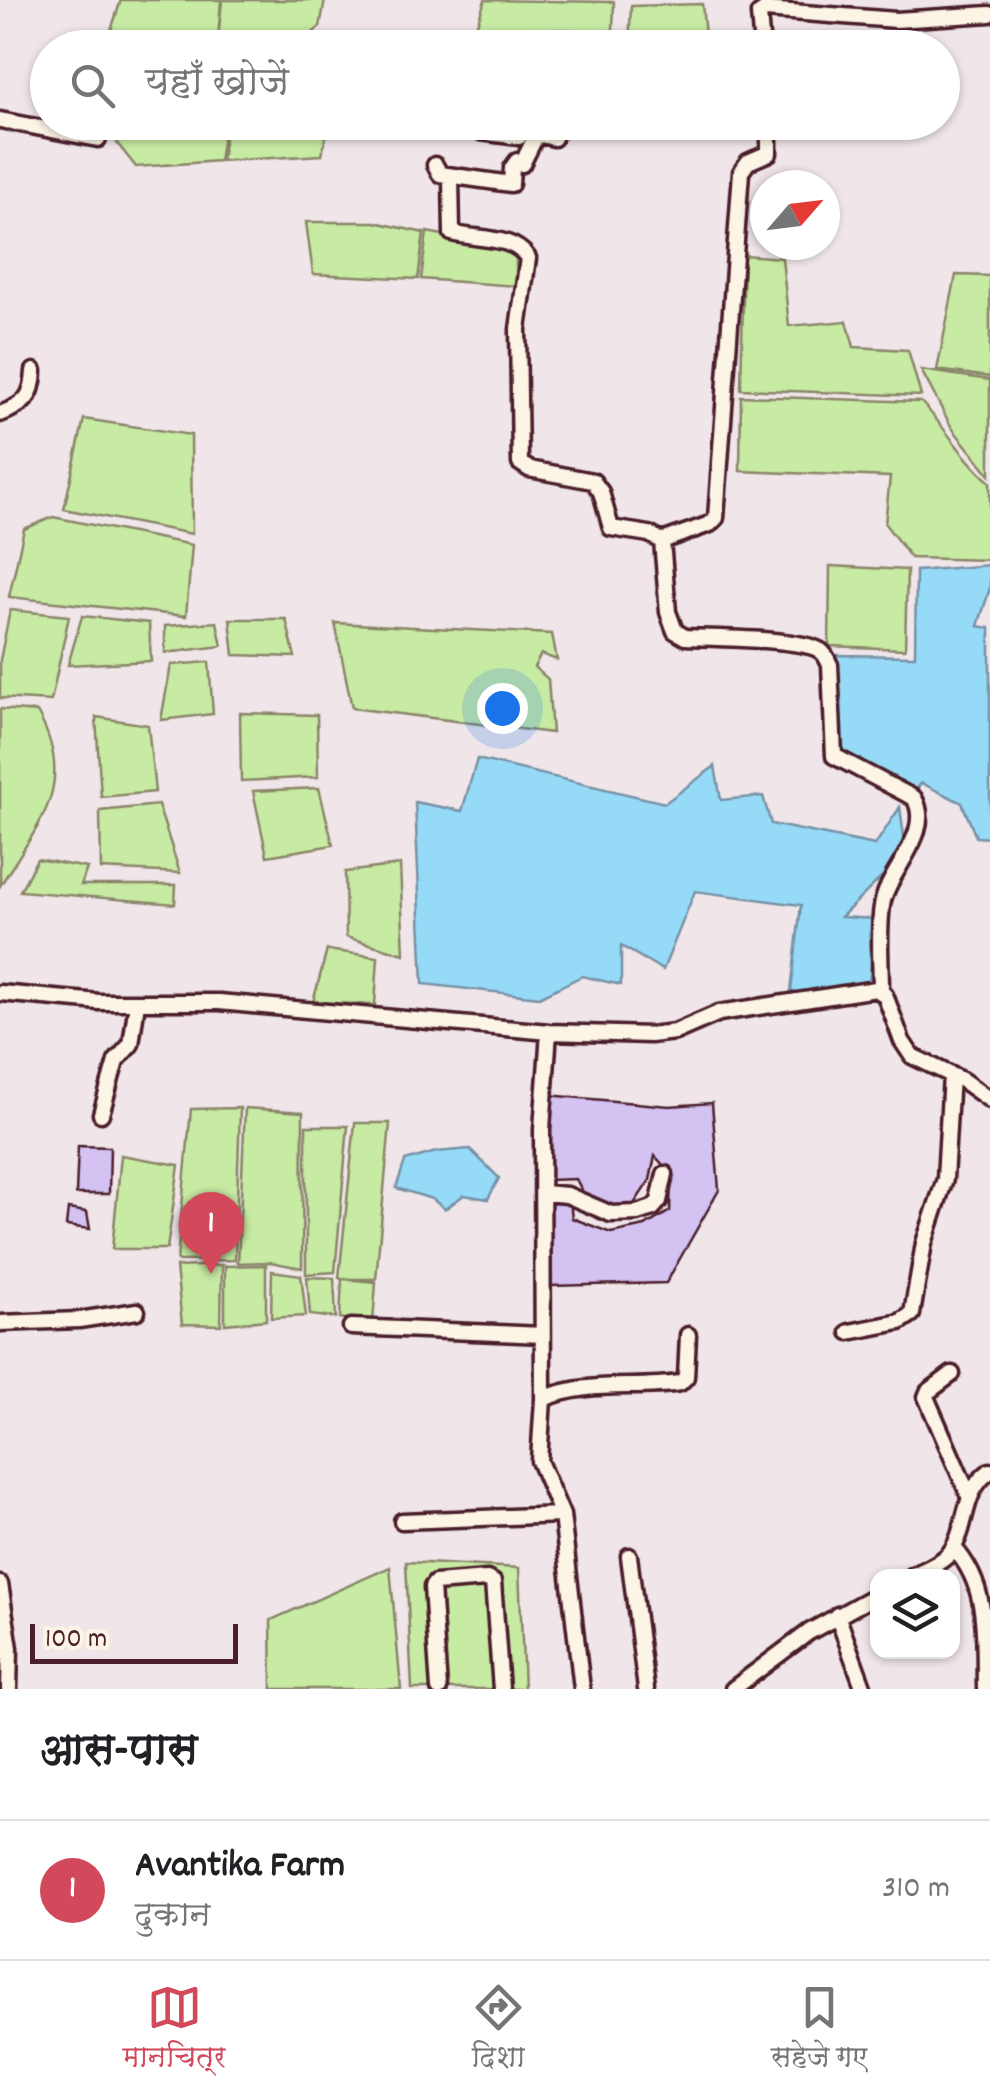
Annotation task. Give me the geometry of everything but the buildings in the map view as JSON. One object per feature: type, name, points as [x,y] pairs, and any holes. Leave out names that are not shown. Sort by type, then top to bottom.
[{"type":"street","points":[[760,30],[758,14],[765,10],[896,20],[990,14]]},
{"type":"street","points":[[0,120],[30,126]]},
{"type":"street","points":[[435,165],[440,174],[451,178],[511,184],[512,168],[517,162],[522,164],[534,140]]},
{"type":"street","points":[[451,178],[452,234],[506,242],[521,249],[528,258],[518,329],[520,463],[529,469],[593,481],[601,492],[610,528],[662,540],[710,524],[716,518],[741,172],[748,162],[769,153],[769,140]]},
{"type":"street","points":[[0,414],[19,407],[31,396],[34,371]]},
{"type":"street","points":[[662,540],[668,612],[674,631],[685,637],[809,646],[822,652],[830,665],[834,756],[917,803],[919,811],[910,846],[882,904],[881,991],[912,1056],[952,1075],[990,1100]]},
{"type":"street","points":[[0,993],[138,1003],[252,1004],[549,1032],[670,1033],[719,1014],[881,991]]},
{"type":"street","points":[[101,1114],[117,1059],[131,1044],[138,1003]]},
{"type":"street","points":[[549,1032],[542,1129],[543,1336],[538,1461],[562,1516],[582,1689]]},
{"type":"street","points":[[849,1332],[900,1322],[912,1314],[924,1243],[945,1180],[952,1075]]},
{"type":"street","points":[[543,1193],[567,1196],[610,1214],[637,1214],[660,1201],[665,1174]]},
{"type":"street","points":[[0,1323],[79,1320],[137,1312]]},
{"type":"street","points":[[351,1326],[543,1336]]},
{"type":"street","points":[[542,1399],[570,1388],[680,1384],[686,1377],[688,1335]]},
{"type":"street","points":[[952,1374],[926,1397],[969,1496]]},
{"type":"street","points":[[925,1569],[954,1548],[969,1496],[978,1480],[990,1471]]},
{"type":"street","points":[[402,1521],[562,1516]]},
{"type":"street","points":[[954,1548],[971,1569],[979,1589],[985,1689]]},
{"type":"street","points":[[629,1556],[646,1689]]},
{"type":"street","points":[[438,1689],[432,1587],[487,1579],[493,1582],[501,1689]]},
{"type":"street","points":[[0,1584],[9,1637],[9,1689]]},
{"type":"street","points":[[733,1689],[837,1614],[870,1598]]},
{"type":"street","points":[[837,1614],[864,1689]]},
{"type":"green space","points":[[121,0],[221,0],[219,30],[111,30]]},
{"type":"green space","points":[[222,0],[325,0],[320,27],[219,30]]},
{"type":"green space","points":[[485,0],[614,2],[613,30],[476,27]]},
{"type":"green space","points":[[702,4],[704,30],[630,30],[631,6]]},
{"type":"green space","points":[[222,140],[219,161],[136,167],[117,143]]},
{"type":"green space","points":[[224,140],[325,140],[322,155],[221,161]]},
{"type":"green space","points":[[306,222],[375,222],[424,233],[418,279],[313,274]]},
{"type":"green space","points":[[427,232],[516,249],[516,286],[421,279]]},
{"type":"green space","points":[[744,255],[750,255],[750,260],[782,260],[789,326],[847,321],[854,347],[908,350],[921,396],[741,389]]},
{"type":"green space","points":[[956,275],[990,276],[990,377],[937,370]]},
{"type":"green space","points":[[921,370],[990,380],[990,475],[952,428]]},
{"type":"green space","points":[[741,396],[921,402],[990,482],[990,560],[911,558],[885,524],[890,477],[740,471]]},
{"type":"green space","points":[[84,419],[191,435],[192,534],[64,509]]},
{"type":"green space","points":[[53,517],[192,545],[186,616],[9,597],[24,529]]},
{"type":"green space","points":[[830,566],[907,570],[905,649],[829,646]]},
{"type":"green space","points":[[10,610],[69,616],[51,701],[0,698],[0,660]]},
{"type":"green space","points":[[82,616],[149,623],[151,661],[68,665]]},
{"type":"green space","points":[[230,619],[286,619],[295,657],[234,655]]},
{"type":"green space","points":[[217,622],[222,646],[165,653],[165,626]]},
{"type":"green space","points":[[335,623],[552,634],[557,660],[541,654],[534,667],[548,679],[552,733],[352,708]]},
{"type":"green space","points":[[209,662],[213,714],[161,720],[171,665]]},
{"type":"green space","points":[[0,709],[37,712],[49,738],[54,783],[39,824],[0,886]]},
{"type":"green space","points":[[240,713],[317,715],[318,777],[241,781]]},
{"type":"green space","points":[[96,717],[148,725],[155,792],[101,797]]},
{"type":"green space","points":[[319,788],[333,845],[267,856],[253,791]]},
{"type":"green space","points":[[158,805],[180,873],[101,869],[100,811]]},
{"type":"green space","points":[[37,859],[87,868],[81,885],[176,885],[175,904],[20,891]]},
{"type":"green space","points":[[400,865],[404,954],[346,937],[345,872]]},
{"type":"green space","points":[[327,950],[378,957],[375,1005],[313,1002]]},
{"type":"green space","points":[[240,1108],[235,1260],[177,1261],[191,1109]]},
{"type":"green space","points":[[245,1108],[303,1112],[302,1268],[270,1262],[238,1263]]},
{"type":"green space","points":[[355,1123],[390,1123],[376,1279],[343,1279],[376,1282],[373,1324],[340,1318],[339,1278]]},
{"type":"green space","points":[[306,1126],[348,1126],[335,1272],[306,1274]]},
{"type":"green space","points":[[121,1155],[179,1165],[167,1249],[112,1249]]},
{"type":"green space","points":[[222,1265],[221,1325],[182,1324],[176,1267]]},
{"type":"green space","points":[[266,1265],[266,1320],[225,1324],[225,1266]]},
{"type":"green space","points":[[272,1271],[301,1275],[306,1316],[271,1318]]},
{"type":"green space","points":[[307,1277],[334,1278],[336,1318],[310,1315]]},
{"type":"green space","points":[[406,1562],[519,1568],[524,1689],[412,1689]]},
{"type":"green space","points":[[390,1567],[401,1689],[272,1689],[271,1620]]},
{"type":"water","points":[[990,565],[990,588],[978,626],[990,628],[990,838],[976,837],[962,803],[921,783],[914,794],[835,756],[833,655],[915,656],[916,571]]},
{"type":"water","points":[[477,759],[665,803],[715,766],[721,800],[763,796],[771,824],[875,845],[900,807],[905,844],[884,875],[841,917],[875,919],[869,985],[790,1000],[801,905],[695,891],[663,970],[621,946],[621,985],[582,976],[539,997],[423,984],[415,802],[462,811]]},
{"type":"water","points":[[470,1149],[499,1178],[488,1199],[464,1195],[445,1209],[432,1199],[396,1188],[405,1161],[436,1152]]},
{"type":"place","name":"Avantika Farm","points":[[211,1274]]}]
